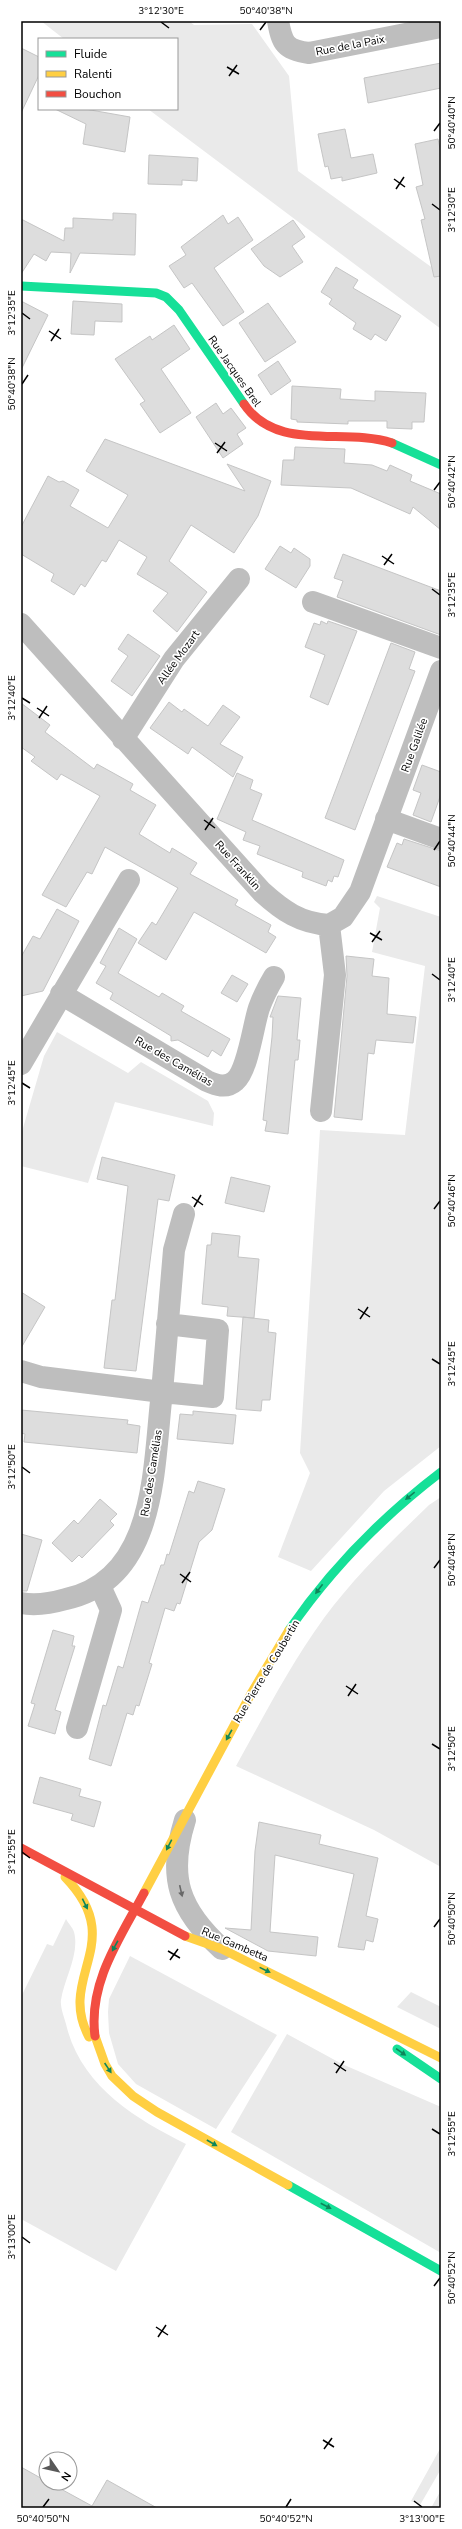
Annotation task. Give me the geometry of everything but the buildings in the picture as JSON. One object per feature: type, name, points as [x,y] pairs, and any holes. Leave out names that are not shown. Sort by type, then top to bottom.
[{"type":"street","name":"Rue de la Paix","points":[[278,21],[282,39],[288,47],[309,53],[441,27]]},
{"type":"street","name":"Rue Jacques Brel","points":[[21,286],[156,292],[166,297],[178,310],[251,415],[267,428],[289,434],[374,438],[396,445],[441,466]]},
{"type":"street","name":"Allée Mozart","points":[[123,739],[174,659],[239,579]]},
{"type":"street","points":[[313,602],[441,648]]},
{"type":"street","name":"Rue Franklin","points":[[21,624],[262,892],[281,909],[312,924],[329,925]]},
{"type":"street","name":"Rue Galilée","points":[[329,925],[343,917],[360,892],[441,671]]},
{"type":"street","points":[[386,819],[441,839]]},
{"type":"street","points":[[21,1064],[129,880]]},
{"type":"street","points":[[321,1111],[335,975],[329,925]]},
{"type":"street","name":"Rue des Camélias","points":[[61,994],[206,1081],[216,1085],[228,1086],[236,1081],[243,1069],[260,1008],[274,978]]},
{"type":"street","name":"Rue des Camélias","points":[[21,1603],[49,1603],[77,1597],[100,1586],[125,1563],[137,1543],[145,1517],[151,1489],[162,1392],[174,1250],[184,1214]]},
{"type":"street","points":[[21,1371],[40,1377],[213,1397],[218,1330],[167,1324]]},
{"type":"street","name":"Rue Pierre de Coubertin","points":[[98,2050],[94,2030],[93,2013],[98,1980],[265,1667],[307,1604],[326,1580],[375,1528],[441,1472]]},
{"type":"street","points":[[77,1728],[111,1610],[100,1586]]},
{"type":"street","name":"Rue Pierre de Coubertin","points":[[194,1798],[182,1830],[178,1871],[179,1887],[193,1920],[222,1949]]},
{"type":"street","name":"Rue Gambetta","points":[[21,1848],[176,1934],[222,1949],[441,2058]]},
{"type":"street","points":[[50,1864],[73,1884],[89,1913],[93,1944],[77,2002],[84,2029],[115,2079],[127,2091],[145,2103],[223,2150],[356,2222],[441,2271]]},
{"type":"street","points":[[348,2011],[398,2050],[441,2079]]},
{"type":"shaded area","points":[[41,21],[189,21],[194,25],[252,24],[289,76],[298,171],[441,274],[441,329],[149,110],[178,110],[178,38],[63,38]]},
{"type":"shaded area","points":[[377,896],[441,917],[441,1446],[384,1491],[311,1571],[278,1557],[310,1473],[300,1453],[320,1130],[405,1135],[425,966],[372,952],[380,908],[374,902]]},
{"type":"shaded area","points":[[57,1032],[128,1073],[141,1062],[208,1101],[214,1113],[213,1126],[115,1102],[88,1183],[21,1166],[21,1135],[44,1056]]},
{"type":"shaded area","points":[[441,1497],[441,1867],[374,1830],[236,1766],[289,1672],[324,1618],[374,1559],[429,1505]]},
{"type":"shaded area","points":[[66,1919],[74,1932],[75,1949],[61,2003],[63,2015],[73,2046],[83,2065],[96,2082],[129,2111],[166,2134],[186,2144],[116,2271],[21,2219],[21,1997],[47,1944],[53,1946]]},
{"type":"shaded area","points":[[130,1956],[277,2035],[216,2129],[136,2084],[118,2064],[109,2033],[109,1999]]},
{"type":"shaded area","points":[[411,1992],[441,2007],[441,2029],[397,2007]]},
{"type":"shaded area","points":[[287,2034],[342,2064],[441,2107],[441,2253],[231,2132]]},
{"type":"shaded area","points":[[441,2447],[441,2469],[420,2505],[411,2501]]},
{"type":"shaded area","points":[[441,2490],[441,2506],[431,2508]]},
{"type":"traffic: fast","points":[[21,286],[156,293],[166,297],[179,310],[244,404]]},
{"type":"traffic: fast","points":[[392,443],[441,465]]},
{"type":"traffic: fast","points":[[289,1630],[322,1586],[359,1545],[398,1507],[441,1472]]},
{"type":"traffic: fast","points":[[397,2049],[441,2079]]},
{"type":"traffic: fast","points":[[288,2185],[441,2271]]},
{"type":"traffic: slow","points":[[144,1893],[252,1692],[289,1630]]},
{"type":"traffic: slow","points":[[65,1877],[83,1900],[91,1921],[92,1941],[80,1996],[81,2015],[89,2037]]},
{"type":"traffic: slow","points":[[185,1936],[222,1949],[441,2058]]},
{"type":"traffic: slow","points":[[95,2036],[105,2064],[112,2076],[133,2096],[157,2112],[288,2185]]},
{"type":"traffic: jam","points":[[244,404],[258,419],[274,429],[293,434],[353,437],[392,443]]},
{"type":"traffic: jam","points":[[21,1848],[185,1936]]},
{"type":"traffic: jam","points":[[95,2036],[94,2016],[96,1998],[101,1979],[116,1944],[144,1893]]}]
